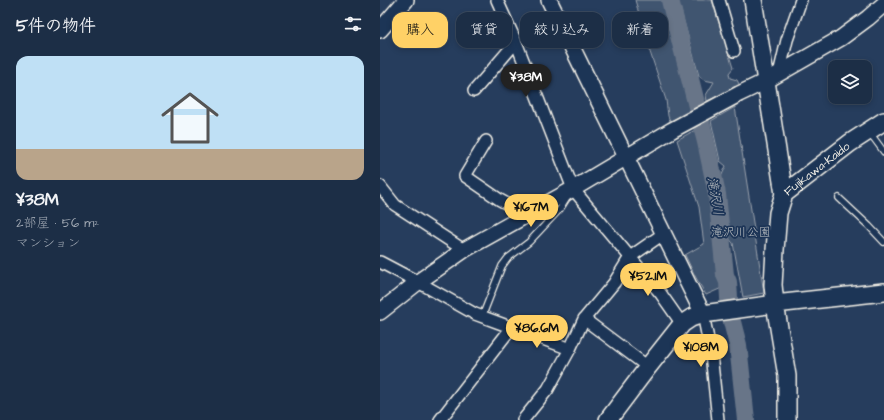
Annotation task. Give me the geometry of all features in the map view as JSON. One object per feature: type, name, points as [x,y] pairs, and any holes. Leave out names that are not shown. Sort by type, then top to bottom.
[{"type":"main road","points":[[753,0],[772,77],[784,194]]},
{"type":"main road","name":"Fujikawa-Kaido","points":[[788,420],[787,376],[769,305],[773,285],[778,213],[784,194],[850,143],[884,121]]},
{"type":"main road","points":[[608,420],[682,324],[692,318],[710,313],[769,305],[884,292]]},
{"type":"street","points":[[497,0],[516,42],[573,189],[661,294],[682,324]]},
{"type":"street","points":[[550,0],[663,234],[710,313],[711,354],[718,420]]},
{"type":"street","points":[[719,0],[734,51]]},
{"type":"street","points":[[772,77],[801,0]]},
{"type":"street","points":[[380,312],[418,282],[464,250],[573,189],[672,130],[772,77],[841,38],[884,4],[876,0]]},
{"type":"street","points":[[380,30],[402,1]]},
{"type":"street","points":[[474,91],[516,42]]},
{"type":"street","points":[[486,141],[465,176],[500,200],[527,215]]},
{"type":"street","points":[[380,186],[396,204],[464,250]]},
{"type":"street","points":[[523,420],[548,389],[570,349],[584,319],[614,283],[630,257],[663,234]]},
{"type":"street","points":[[380,262],[418,282],[449,301],[482,317],[570,349]]},
{"type":"street","points":[[584,319],[648,367]]},
{"type":"street","points":[[440,420],[512,327]]},
{"type":"lane","points":[[868,131],[884,152]]},
{"type":"lane","points":[[482,317],[502,266],[508,258],[529,242],[560,209],[573,189]]},
{"type":"lane","points":[[839,198],[884,242]]},
{"type":"green space","points":[[635,0],[662,0],[665,12],[638,12]]},
{"type":"green space","points":[[678,0],[712,0],[733,68],[729,73],[730,78],[737,80],[740,86],[707,101],[706,95],[714,82],[704,80],[699,76]]},
{"type":"green space","points":[[668,21],[693,110],[671,123],[668,116],[666,100],[649,48],[668,48]]},
{"type":"green space","name":"滝沢川公園","points":[[735,107],[764,293],[743,297],[733,243],[728,235],[729,225],[727,221],[721,177],[726,166],[720,161],[711,121]]},
{"type":"green space","name":"滝沢川公園","points":[[697,129],[702,144],[715,202],[724,287],[706,295],[685,255],[704,244],[699,207],[677,140]]},
{"type":"waterway","name":"滝沢川","points":[[670,0],[706,142],[717,194],[725,275],[728,282],[730,314],[738,345],[746,420]]}]
